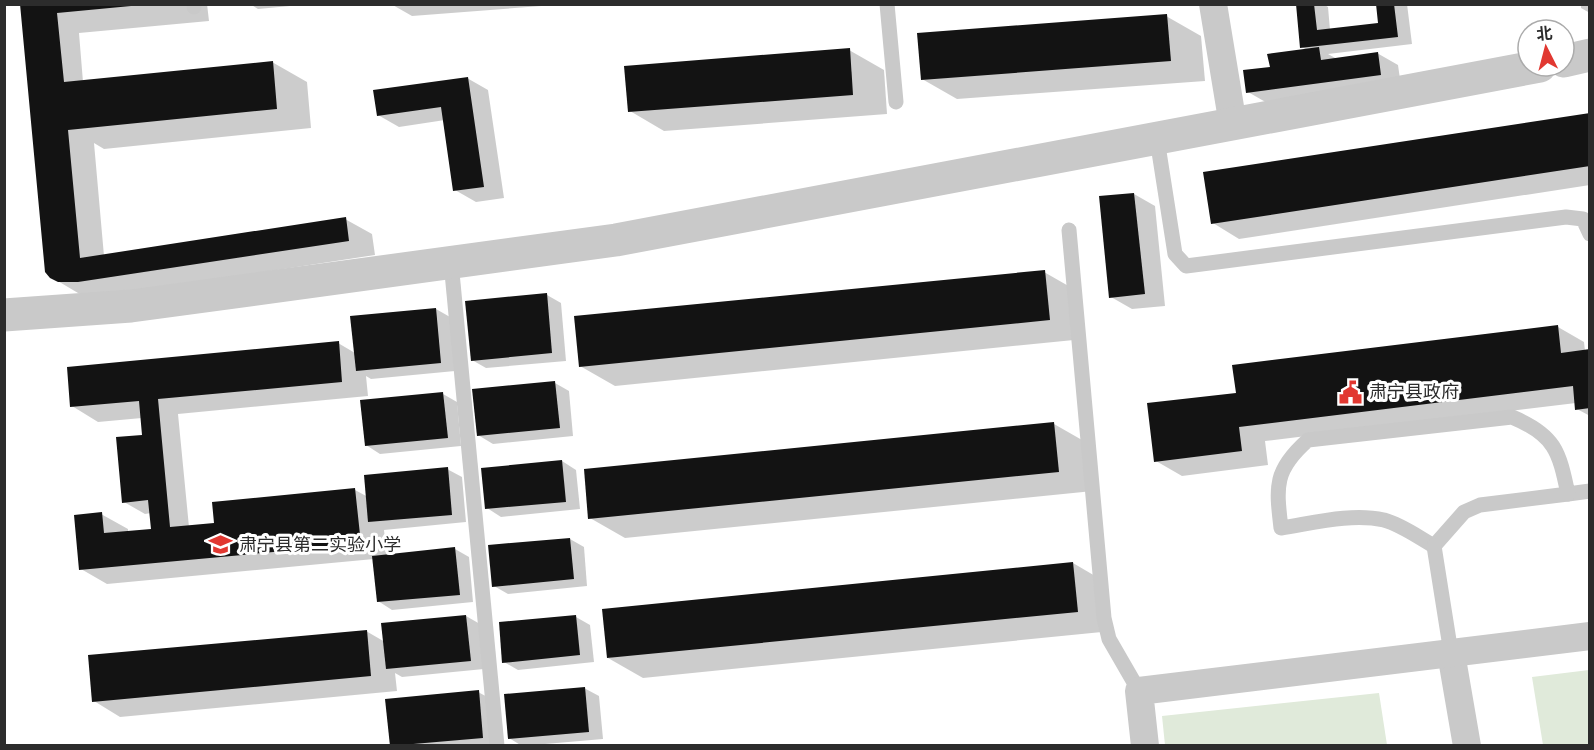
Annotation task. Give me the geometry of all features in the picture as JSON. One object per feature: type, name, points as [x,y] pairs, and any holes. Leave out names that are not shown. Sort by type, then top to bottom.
[{"type":"street","points":[[1213,4],[1233,125]]},
{"type":"street","points":[[4,315],[131,306],[616,240],[1516,71]]},
{"type":"street","points":[[1145,746],[1139,691],[1590,636]]},
{"type":"street","points":[[1451,653],[1467,746]]},
{"type":"lane","points":[[887,4],[896,102]]},
{"type":"lane","points":[[1157,139],[1175,254],[1186,266],[1566,217],[1583,219],[1590,234]]},
{"type":"lane","points":[[1069,230],[1104,618],[1108,639],[1139,691]]},
{"type":"lane","points":[[451,262],[497,746]]},
{"type":"lane","points":[[1434,546],[1400,526],[1383,520],[1351,518],[1281,528],[1278,484],[1283,469],[1293,453],[1308,440],[1512,417],[1531,425],[1543,434],[1556,449],[1568,494]]},
{"type":"lane","points":[[1434,546],[1464,512],[1480,505],[1590,491]]},
{"type":"lane","points":[[1434,546],[1451,653]]},
{"type":"green space","points":[[1589,670],[1589,745],[1543,745],[1532,677]]},
{"type":"green space","points":[[1379,693],[1387,745],[1165,745],[1162,716]]},
{"type":"building","points":[[20,4],[130,4],[131,6],[57,13],[64,82],[273,61],[277,109],[68,130],[80,258],[346,217],[349,241],[78,282],[58,282],[50,278],[45,272]]},
{"type":"building","points":[[1296,4],[1314,4],[1317,30],[1378,23],[1376,4],[1394,4],[1398,37],[1300,48]]},
{"type":"building","points":[[1167,14],[1171,61],[921,80],[917,33]]},
{"type":"building","points":[[1319,47],[1321,60],[1378,52],[1381,75],[1246,93],[1243,70],[1270,67],[1267,54]]},
{"type":"building","points":[[850,48],[853,95],[628,112],[624,66]]},
{"type":"building","points":[[468,77],[484,187],[453,191],[441,107],[377,116],[373,90]]},
{"type":"building","points":[[1590,113],[1590,166],[1211,224],[1203,172]]},
{"type":"building","points":[[1134,193],[1145,294],[1109,298],[1099,196]]},
{"type":"building","points":[[1045,270],[1050,320],[579,367],[574,316]]},
{"type":"building","points":[[547,293],[552,353],[471,361],[465,301]]},
{"type":"building","points":[[436,308],[441,363],[356,371],[350,316]]},
{"type":"building","points":[[1558,325],[1561,353],[1590,349],[1590,408],[1575,410],[1573,386],[1239,427],[1242,451],[1154,462],[1147,403],[1236,393],[1232,365]]},
{"type":"building","points":[[339,341],[342,382],[158,399],[170,527],[214,523],[212,502],[355,488],[361,544],[79,570],[74,515],[102,512],[104,533],[151,529],[148,500],[122,503],[116,437],[142,435],[139,401],[70,407],[67,367]]},
{"type":"building","points":[[555,381],[560,428],[477,436],[472,389]]},
{"type":"building","points":[[443,392],[448,438],[365,446],[360,400]]},
{"type":"building","points":[[1054,422],[1059,472],[588,519],[584,469]]},
{"type":"building","points":[[562,460],[566,502],[485,509],[481,468]]},
{"type":"building","points":[[448,467],[452,515],[368,522],[364,475]]},
{"type":"building","points":[[570,538],[574,579],[492,587],[488,545]]},
{"type":"building","points":[[455,547],[460,595],[377,602],[372,556]]},
{"type":"building","points":[[1073,562],[1078,612],[607,658],[602,609]]},
{"type":"building","points":[[466,615],[471,661],[386,669],[381,623]]},
{"type":"building","points":[[576,615],[580,655],[502,663],[499,622]]},
{"type":"building","points":[[367,630],[371,676],[92,702],[88,655]]},
{"type":"building","points":[[585,687],[589,732],[508,739],[504,694]]},
{"type":"building","points":[[479,690],[483,738],[390,746],[385,699]]},
{"type":"place","name":"肃宁县政府","points":[[1351,392]]},
{"type":"place","name":"肃宁县第二实验小学","points":[[221,545]]}]
